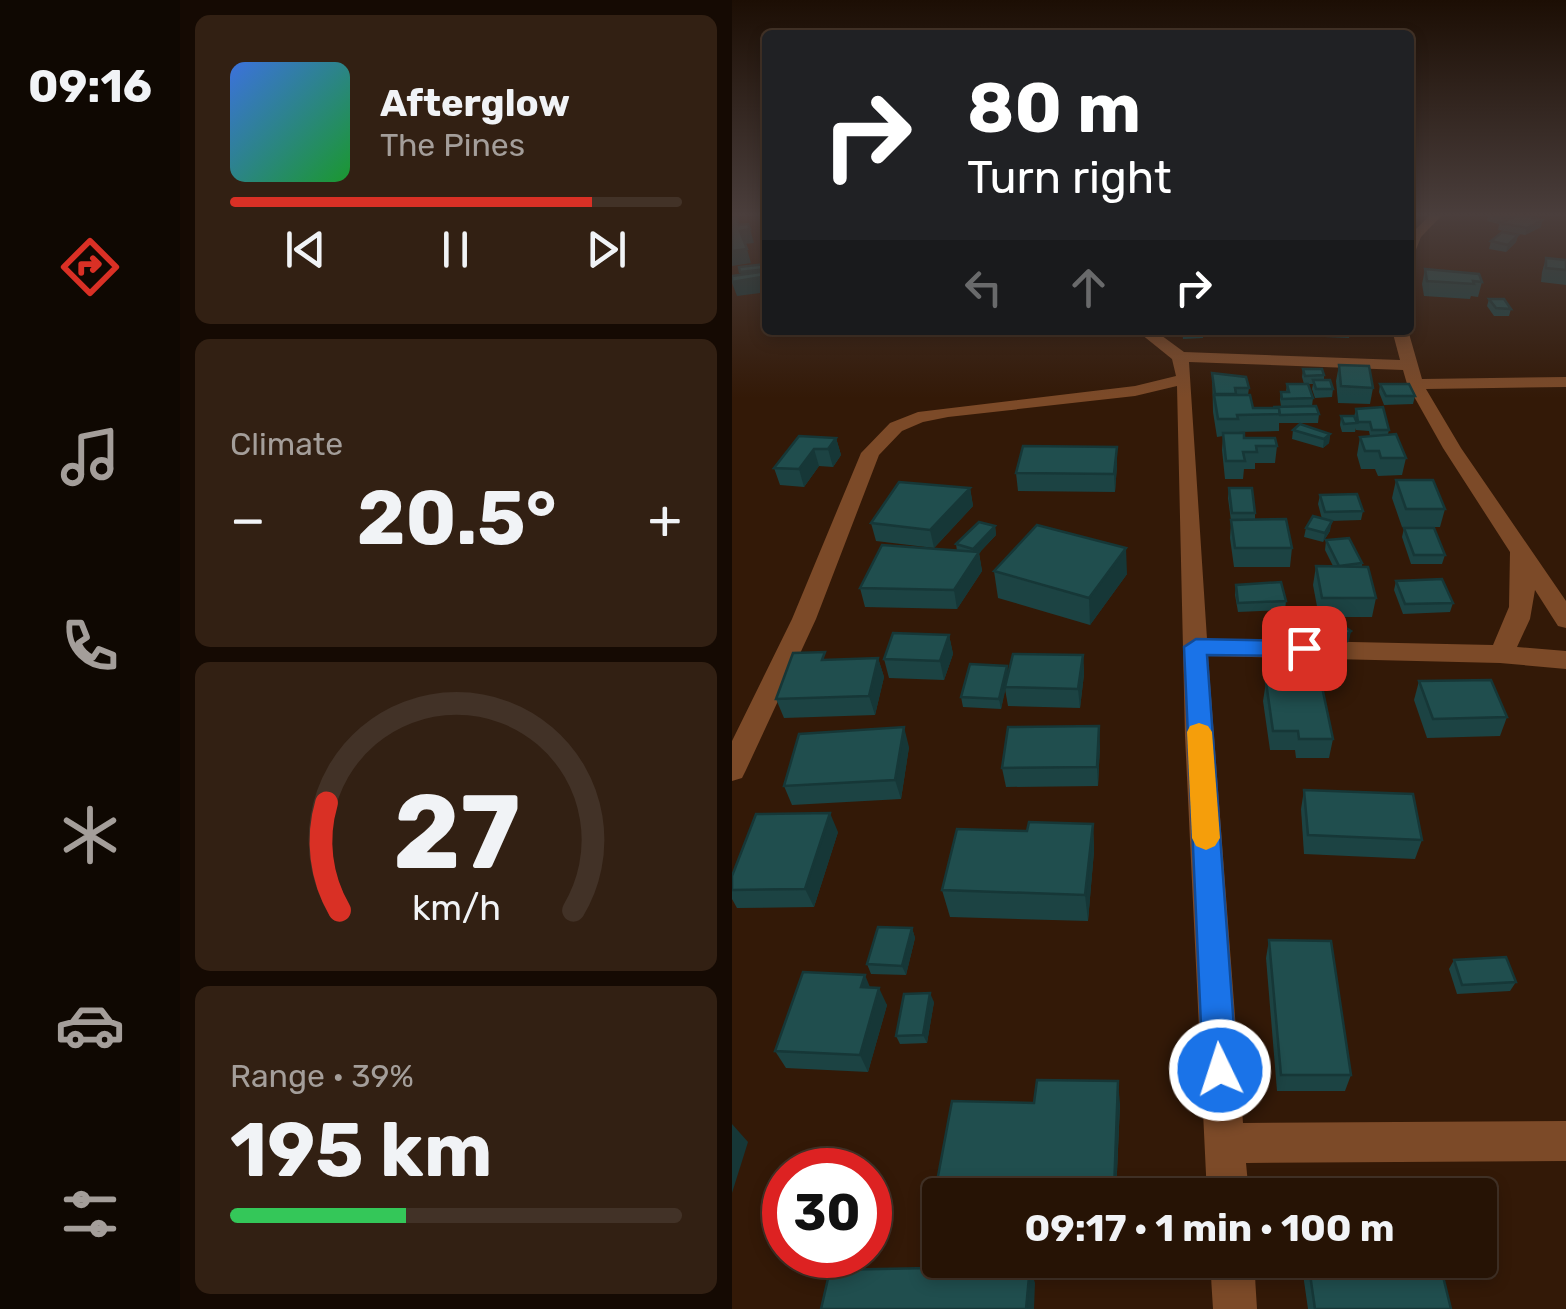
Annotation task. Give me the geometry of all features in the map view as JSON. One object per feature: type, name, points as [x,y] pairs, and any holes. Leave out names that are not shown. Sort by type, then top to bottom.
[{"type":"street","points":[[1149,335],[1183,368],[1227,1178]]},
{"type":"street","points":[[1401,335],[1413,375],[1452,448],[1566,620]]},
{"type":"street","points":[[732,770],[804,619],[870,453],[896,427],[918,417],[948,412],[1135,391],[1183,368],[1566,382]]},
{"type":"street","points":[[1500,654],[1514,635],[1524,596],[1516,542]]},
{"type":"street","points":[[1196,647],[1500,654],[1566,660]]},
{"type":"street","points":[[1224,1144],[1566,1141]]},
{"type":"street","points":[[1233,1278],[1235,1309]]},
{"type":"building","points":[[732,276],[762,276],[762,277],[732,282]]},
{"type":"building","points":[[1426,276],[1480,276],[1482,282],[1473,281],[1474,284],[1427,281]]},
{"type":"building","points":[[1489,299],[1504,299],[1511,309],[1496,308]]},
{"type":"building","points":[[1339,365],[1369,366],[1373,388],[1341,386]]},
{"type":"building","points":[[1303,369],[1322,369],[1324,375],[1305,376]]},
{"type":"building","points":[[1212,373],[1246,377],[1249,388],[1235,388],[1236,394],[1215,394]]},
{"type":"building","points":[[1313,380],[1330,380],[1333,389],[1316,389]]},
{"type":"building","points":[[1287,384],[1308,384],[1313,398],[1282,399],[1281,392],[1289,392]]},
{"type":"building","points":[[1380,384],[1409,384],[1415,396],[1386,396]]},
{"type":"building","points":[[1214,395],[1250,395],[1253,408],[1279,408],[1280,414],[1218,419]]},
{"type":"building","points":[[1316,406],[1319,414],[1280,415],[1279,408],[1273,407]]},
{"type":"building","points":[[1383,407],[1389,430],[1372,430],[1370,422],[1358,422],[1356,409]]},
{"type":"building","points":[[1341,416],[1354,416],[1357,423],[1344,424]]},
{"type":"building","points":[[1300,424],[1330,434],[1324,439],[1293,430]]},
{"type":"building","points":[[1223,433],[1275,438],[1277,446],[1256,446],[1257,452],[1243,452],[1245,461],[1226,461]]},
{"type":"building","points":[[1396,434],[1406,458],[1381,458],[1379,451],[1365,451],[1360,437]]},
{"type":"building","points":[[799,436],[836,438],[828,449],[814,449],[799,469],[774,468]]},
{"type":"building","points":[[1023,446],[1117,447],[1114,474],[1016,473]]},
{"type":"building","points":[[1396,480],[1433,480],[1445,509],[1406,509]]},
{"type":"building","points":[[899,482],[970,488],[930,530],[871,523]]},
{"type":"building","points":[[1229,488],[1252,488],[1255,513],[1232,513]]},
{"type":"building","points":[[1357,494],[1363,511],[1325,512],[1320,495]]},
{"type":"building","points":[[1313,516],[1332,521],[1325,533],[1306,528]]},
{"type":"building","points":[[1286,519],[1292,548],[1235,548],[1231,520]]},
{"type":"building","points":[[979,522],[995,526],[973,549],[956,544]]},
{"type":"building","points":[[1037,525],[1126,548],[1089,598],[994,571]]},
{"type":"building","points":[[1404,528],[1434,528],[1445,555],[1414,555]]},
{"type":"building","points":[[1349,538],[1362,563],[1339,566],[1326,540]]},
{"type":"building","points":[[882,545],[979,552],[954,590],[860,588]]},
{"type":"building","points":[[1316,566],[1368,567],[1376,598],[1322,598]]},
{"type":"building","points":[[1442,579],[1453,603],[1405,604],[1396,581]]},
{"type":"building","points":[[1281,582],[1286,601],[1238,603],[1236,585]]},
{"type":"building","points":[[1340,624],[1351,631],[1346,635],[1334,628]]},
{"type":"building","points":[[893,633],[949,635],[940,661],[884,659]]},
{"type":"building","points":[[825,652],[822,660],[878,658],[869,696],[776,699],[793,653]]},
{"type":"building","points":[[1013,654],[1083,655],[1078,689],[1005,687]]},
{"type":"building","points":[[970,664],[1007,666],[999,699],[961,697]]},
{"type":"building","points":[[1491,680],[1507,717],[1433,719],[1419,681]]},
{"type":"building","points":[[1266,682],[1321,682],[1333,739],[1299,739],[1298,731],[1273,731]]},
{"type":"building","points":[[1099,726],[1097,767],[1002,768],[1008,727]]},
{"type":"building","points":[[904,727],[895,780],[784,786],[799,734]]},
{"type":"building","points":[[1304,790],[1413,794],[1422,840],[1308,835]]},
{"type":"building","points":[[830,813],[805,889],[732,890],[732,876],[756,814]]},
{"type":"building","points":[[1029,822],[1093,824],[1085,895],[942,890],[957,829],[1027,831]]},
{"type":"building","points":[[878,927],[912,928],[902,966],[867,964]]},
{"type":"building","points":[[1269,940],[1331,941],[1351,1075],[1281,1075]]},
{"type":"building","points":[[1506,957],[1516,982],[1462,985],[1454,960]]},
{"type":"building","points":[[803,972],[865,975],[861,987],[879,988],[860,1055],[775,1051]]},
{"type":"building","points":[[930,993],[923,1035],[896,1036],[904,994]]},
{"type":"building","points":[[1037,1080],[1118,1081],[1114,1178],[938,1178],[952,1101],[1034,1103]]},
{"type":"building","points":[[922,1268],[922,1278],[1029,1278],[1026,1309],[821,1309],[828,1278],[892,1278],[892,1269]]},
{"type":"building","points":[[1311,1278],[1443,1278],[1451,1309],[1315,1309]]},
{"type":"slow traffic","points":[[1199,732],[1206,838]]},
{"type":"route","points":[[1220,1070],[1196,647],[1304,648]]}]
